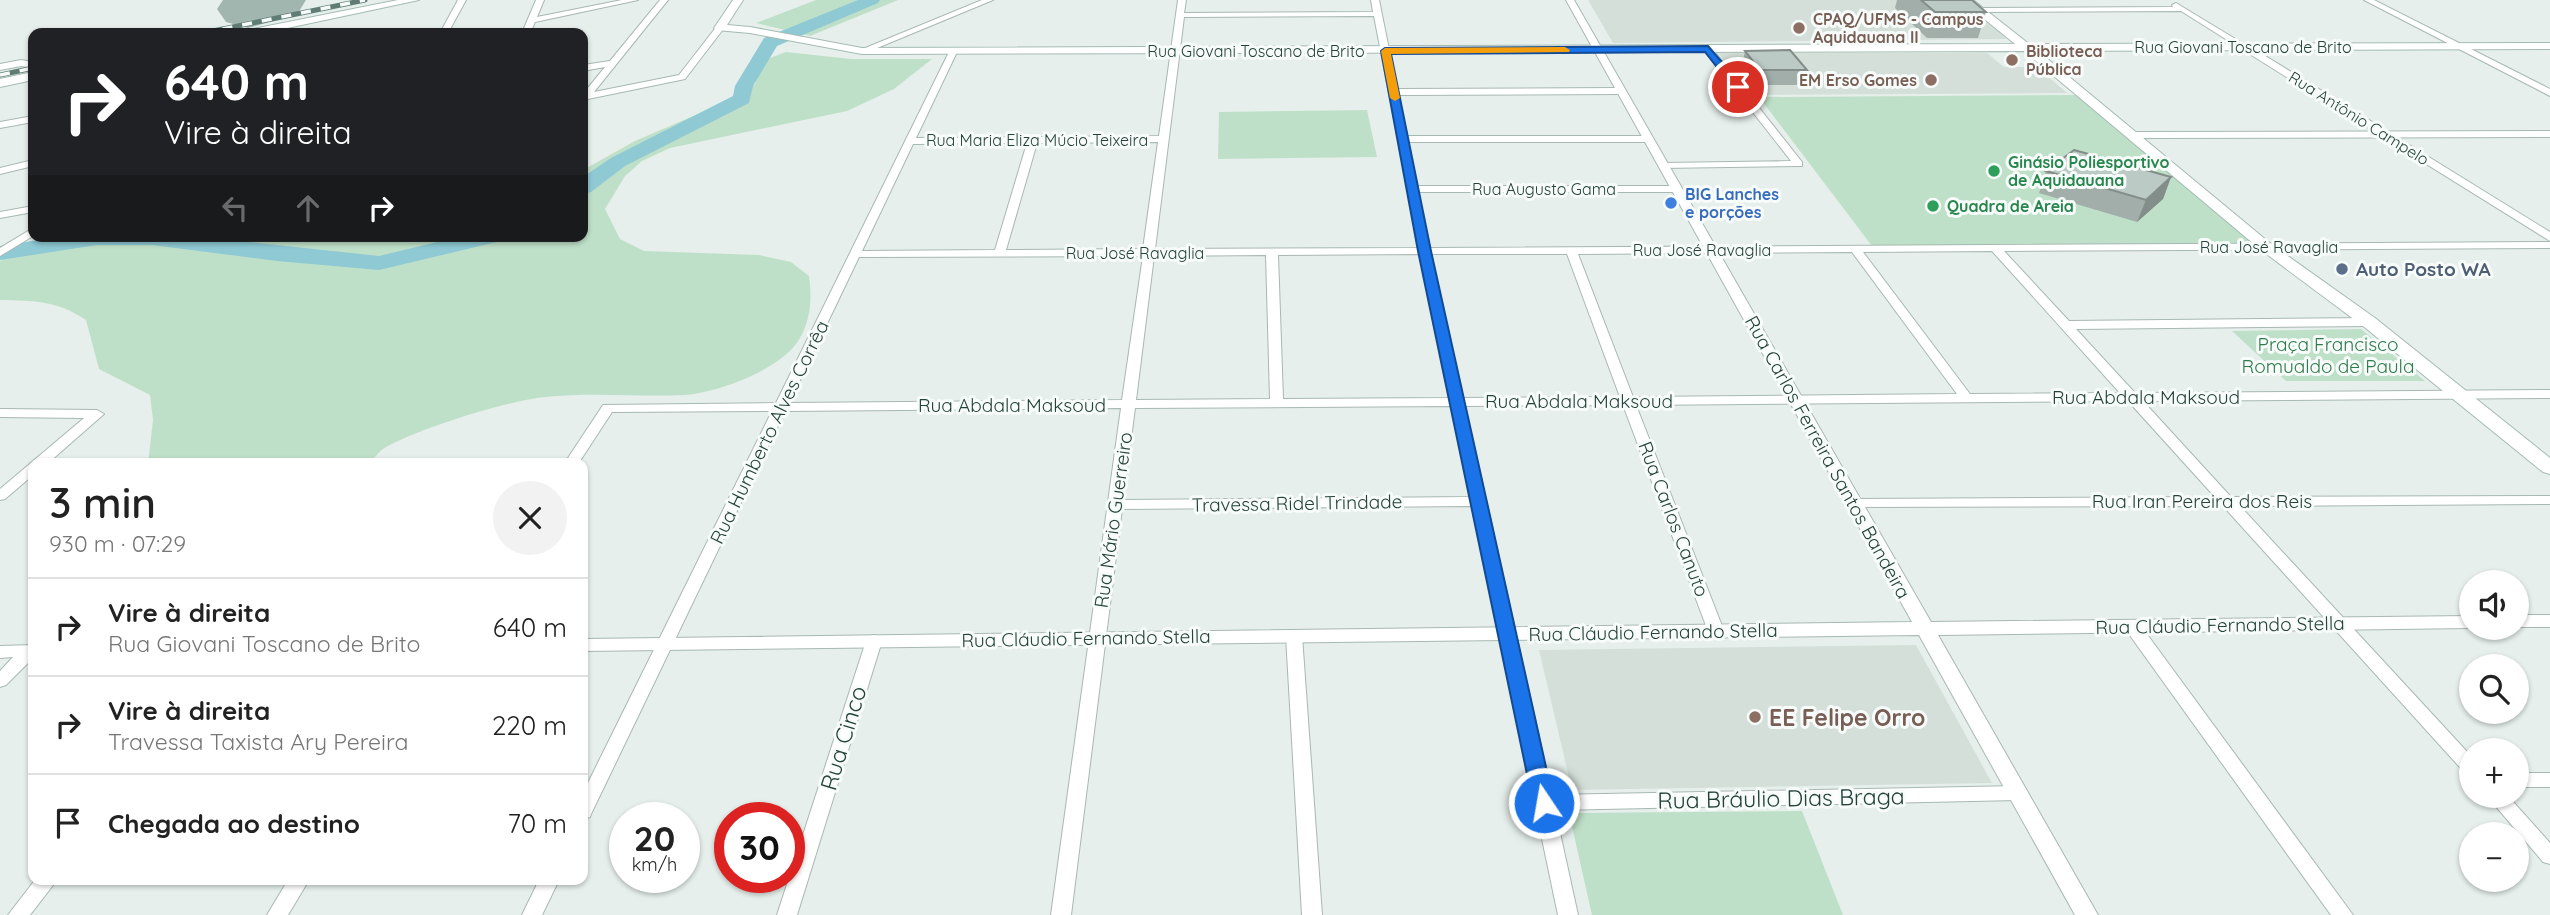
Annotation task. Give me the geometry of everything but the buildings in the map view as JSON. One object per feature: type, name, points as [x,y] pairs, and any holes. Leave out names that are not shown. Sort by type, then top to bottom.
[{"type":"main road","points":[[273,28],[414,0]]},
{"type":"main road","points":[[720,28],[738,0]]},
{"type":"main road","points":[[1966,0],[2134,135],[2266,247],[2369,322],[2550,468]]},
{"type":"main road","name":"Rua Giovani Toscano de Brito","points":[[720,28],[754,31],[862,51],[2550,46]]},
{"type":"main road","points":[[0,83],[28,77]]},
{"type":"street","points":[[447,28],[463,0]]},
{"type":"street","points":[[528,28],[540,0]]},
{"type":"street","points":[[532,20],[633,0]]},
{"type":"street","points":[[588,92],[664,0]]},
{"type":"street","points":[[862,51],[989,0]]},
{"type":"street","name":"Rua Mário Guerreiro","points":[[1061,915],[1182,0]]},
{"type":"street","name":"Rua Carlos Ferreira Santos Bandeira","points":[[1570,0],[2087,915]]},
{"type":"street","name":"Rua Antônio Campelo","points":[[2168,0],[2550,237]]},
{"type":"street","points":[[2368,0],[2550,93]]},
{"type":"street","points":[[1180,15],[1377,7],[1425,251],[1568,915]]},
{"type":"street","points":[[1978,10],[2183,9]]},
{"type":"street","points":[[588,95],[682,77],[720,28]]},
{"type":"street","points":[[1664,166],[1797,164],[1708,49]]},
{"type":"street","name":"Rua Humberto Alves Corrêa","points":[[588,802],[953,51]]},
{"type":"street","points":[[588,67],[611,63]]},
{"type":"street","points":[[0,67],[28,64]]},
{"type":"street","points":[[1393,92],[1621,91]]},
{"type":"street","points":[[0,125],[28,120]]},
{"type":"street","points":[[2134,135],[2550,134]]},
{"type":"street","name":"Rua Maria Eliza Múcio Teixeira","points":[[909,141],[1164,139]]},
{"type":"street","points":[[1403,139],[1648,139]]},
{"type":"street","points":[[999,254],[1033,140]]},
{"type":"street","points":[[0,171],[28,164]]},
{"type":"street","name":"Rua Augusto Gama","points":[[1412,189],[1676,189]]},
{"type":"street","points":[[0,215],[28,210]]},
{"type":"street","points":[[0,253],[28,234]]},
{"type":"street","name":"Rua José Ravaglia","points":[[855,254],[2550,245]]},
{"type":"street","points":[[1995,248],[2459,755]]},
{"type":"street","points":[[1855,249],[1966,398]]},
{"type":"street","name":"Rua Carlos Canuto","points":[[1571,250],[1716,631]]},
{"type":"street","points":[[1272,252],[1277,403]]},
{"type":"street","points":[[2065,325],[2369,322]]},
{"type":"street","name":"Rua Abdala Maksoud","points":[[575,458],[608,408],[2550,394]]},
{"type":"street","points":[[0,413],[97,414],[45,458]]},
{"type":"street","points":[[0,496],[28,472]]},
{"type":"street","name":"Rua Iran Pereira dos Reis","points":[[1854,503],[2550,500]]},
{"type":"street","name":"Travessa Ridel Trindade","points":[[1115,505],[1478,501]]},
{"type":"street","name":"Rua Cláudio Fernando Stella","points":[[588,645],[2459,621]]},
{"type":"street","points":[[2529,621],[2550,621]]},
{"type":"street","points":[[2132,626],[2343,915]]},
{"type":"street","points":[[1294,636],[1312,915]]},
{"type":"street","name":"Rua Cinco","points":[[787,915],[874,641]]},
{"type":"street","points":[[0,652],[28,651]]},
{"type":"street","points":[[0,681],[28,655]]},
{"type":"street","points":[[2529,780],[2550,780]]},
{"type":"street","name":"Rua Bráulio Dias Braga","points":[[1544,803],[2018,793]]},
{"type":"street","points":[[2507,808],[2550,856]]},
{"type":"street","points":[[18,915],[43,885]]},
{"type":"street","points":[[276,915],[296,885]]},
{"type":"street","points":[[533,915],[548,885]]},
{"type":"shaded area","name":"CPAQ/UFMS - Campus Aquidauana II","points":[[1588,0],[1959,0],[2007,39],[1613,43]]},
{"type":"shaded area","name":"EM Erso Gomes","points":[[1718,53],[1987,53],[2004,67],[2037,67],[2067,93],[1753,95]]},
{"type":"shaded area","name":"EE Felipe Orro","points":[[1916,645],[1992,783],[1572,790],[1539,650]]},
{"type":"green space","points":[[816,0],[898,0],[810,36],[756,23]]},
{"type":"green space","points":[[786,52],[851,59],[932,59],[894,89],[847,111],[670,148],[642,161],[625,176],[605,209],[620,239],[644,251],[759,255],[791,262],[809,276],[810,308],[800,338],[791,349],[765,369],[714,390],[684,395],[545,397],[508,404],[417,433],[383,449],[374,458],[149,458],[153,420],[150,395],[99,369],[86,320],[55,305],[35,301],[0,300],[0,261],[33,242],[588,242],[588,167],[635,141],[742,95],[755,84],[762,61]]},
{"type":"green space","name":"Ginásio Poliesportivo de Aquidauana","points":[[2078,95],[2266,247],[1872,246],[1759,97]]},
{"type":"green space","points":[[1367,110],[1377,157],[1218,159],[1219,112]]},
{"type":"green space","name":"Praça Francisco Romualdo de Paula","points":[[2361,329],[2425,381],[2286,381],[2232,331]]},
{"type":"green space","points":[[1802,811],[1843,915],[1592,915],[1569,813]]},
{"type":"waterway","points":[[588,183],[618,162],[742,99],[744,86],[770,42],[872,0]]},
{"type":"waterway","points":[[0,253],[71,242]]},
{"type":"waterway","points":[[183,242],[379,263],[468,242]]},
{"type":"runway","points":[[248,9],[276,0]]},
{"type":"railway","points":[[228,28],[365,0]]},
{"type":"railway","points":[[0,75],[28,69]]},
{"type":"slow traffic","points":[[1395,98],[1385,51],[1565,50]]},
{"type":"place","name":"CPAQ/UFMS - Campus Aquidauana II","points":[[1799,28]]},
{"type":"place","name":"Biblioteca Pública","points":[[2012,60]]},
{"type":"place","name":"EM Erso Gomes","points":[[1931,80]]},
{"type":"place","name":"Ginásio Poliesportivo de Aquidauana","points":[[1994,171]]},
{"type":"place","name":"BIG Lanches e porções","points":[[1671,203]]},
{"type":"place","name":"Quadra de Areia","points":[[1933,206]]},
{"type":"place","name":"Auto Posto WA","points":[[2342,269]]},
{"type":"place","name":"EE Felipe Orro","points":[[1755,717]]},
{"type":"route","points":[[1544,803],[1425,251],[1385,51],[1708,49],[1738,87]]}]
